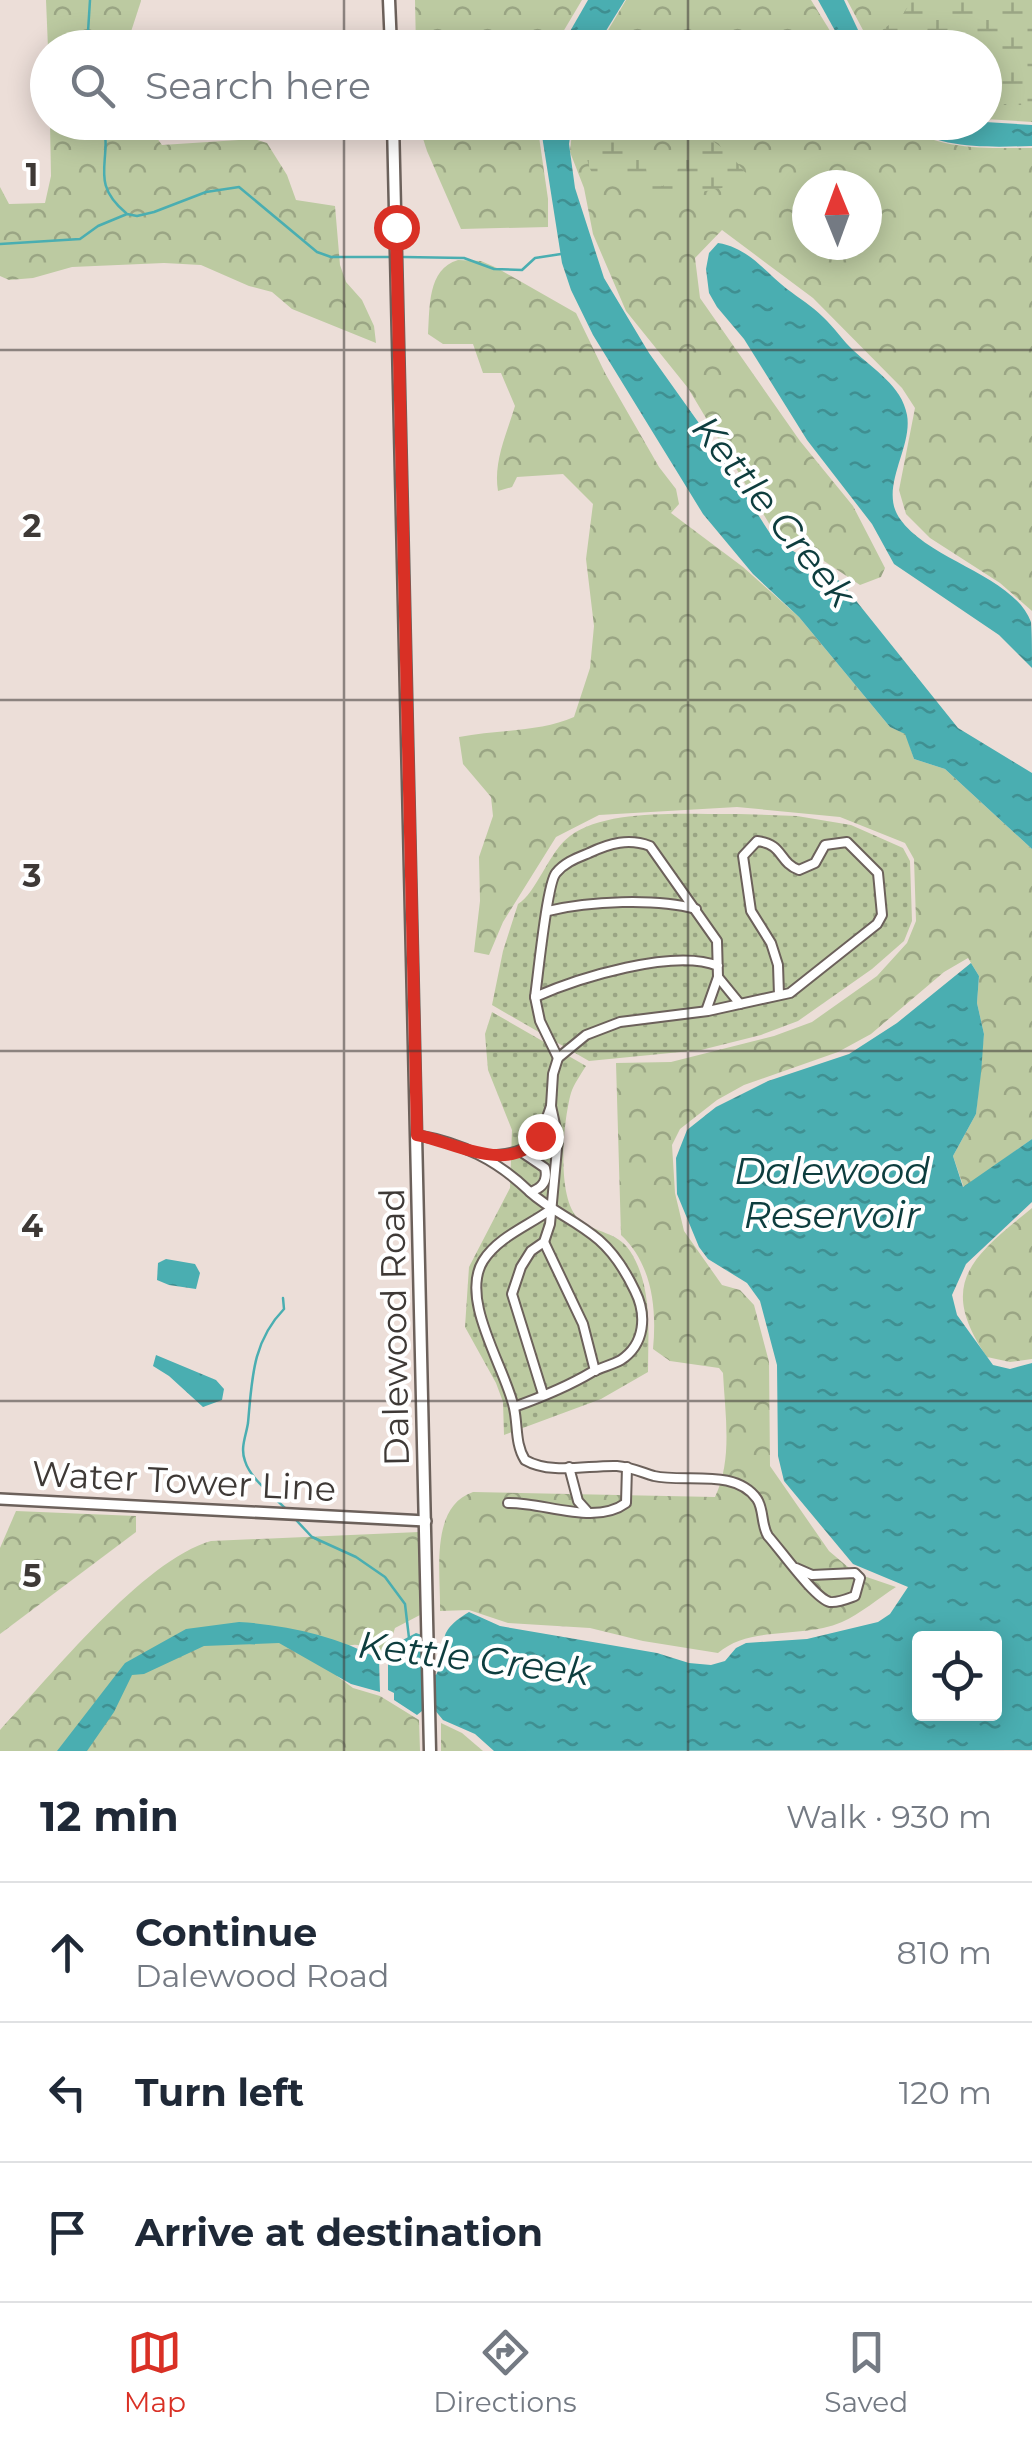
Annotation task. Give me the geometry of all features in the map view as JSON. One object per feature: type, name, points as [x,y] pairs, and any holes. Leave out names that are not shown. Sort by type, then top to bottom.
[{"type":"main road","points":[[389,0],[390,30]]},
{"type":"main road","name":"Dalewood Road","points":[[393,140],[430,1751]]},
{"type":"street","points":[[543,1394],[512,1294],[521,1267],[531,1251],[544,1242],[550,1224],[557,1150],[552,1106],[554,1065],[586,1035],[620,1022],[706,1010],[740,1004],[779,996],[790,993],[878,924],[882,915],[878,873],[846,842],[825,845],[810,867],[799,870],[792,868],[774,844],[757,841],[743,856],[751,910],[771,942],[778,965],[779,996]]},
{"type":"street","points":[[558,1058],[540,1021],[535,997],[548,885],[566,864],[617,842],[650,846],[717,941],[718,977],[706,1010]]},
{"type":"street","points":[[548,911],[587,905],[657,904],[696,910]]},
{"type":"street","points":[[535,997],[598,974],[655,964],[691,960],[718,966]]},
{"type":"street","points":[[718,977],[740,1004]]},
{"type":"street","points":[[534,1145],[552,1106]]},
{"type":"street","points":[[417,1135],[444,1140],[484,1156],[550,1210]]},
{"type":"street","points":[[484,1156],[534,1145],[557,1150]]},
{"type":"street","points":[[520,1151],[539,1161],[547,1176],[543,1185],[530,1192]]},
{"type":"street","points":[[514,1407],[562,1390],[625,1358],[642,1332],[640,1301],[619,1261],[559,1210],[550,1210],[504,1239],[478,1273],[479,1308],[514,1407],[518,1444],[525,1460],[536,1466],[627,1467],[654,1476],[719,1480],[747,1492],[760,1503],[762,1526],[768,1536],[796,1568],[824,1600],[847,1600],[858,1590],[860,1578],[855,1573],[812,1575],[796,1568]]},
{"type":"street","points":[[544,1242],[583,1324],[595,1371]]},
{"type":"street","points":[[570,1467],[578,1501],[587,1511]]},
{"type":"street","points":[[508,1503],[616,1510],[626,1502],[627,1467]]},
{"type":"street","name":"Water Tower Line","points":[[0,1499],[426,1521]]},
{"type":"green space","points":[[46,0],[141,0],[132,30],[47,30]]},
{"type":"green space","points":[[415,0],[582,0],[564,30],[416,30]]},
{"type":"green space","points":[[626,0],[811,0],[830,30],[608,30]]},
{"type":"green space","points":[[847,0],[1032,0],[1032,122],[1002,120],[1002,30],[863,30]]},
{"type":"green space","points":[[913,0],[1032,0],[1032,103],[1002,104],[1002,30],[882,30]]},
{"type":"green space","points":[[50,140],[158,140],[162,145],[239,140],[267,143],[287,175],[296,200],[335,206],[340,265],[346,282],[362,300],[374,326],[376,343],[292,309],[272,292],[201,265],[72,267],[33,278],[9,280],[0,276],[0,187],[9,204],[45,203],[51,176]]},
{"type":"green space","points":[[423,140],[539,140],[548,227],[461,229]]},
{"type":"green space","points":[[571,140],[934,140],[980,147],[1032,148],[1032,611],[1000,583],[930,538],[906,514],[899,490],[915,408],[902,388],[813,298],[722,230],[695,258],[700,298],[800,441],[853,506],[885,568],[881,577],[860,585],[770,525],[688,388],[626,311],[593,234],[584,188],[570,152]]},
{"type":"green space","points":[[588,140],[638,140],[644,148],[647,177],[653,185],[663,186],[680,166],[684,140],[712,140],[728,152],[749,177],[748,181],[731,186],[643,197],[623,178],[595,177],[587,158]]},
{"type":"green space","points":[[458,260],[481,261],[497,268],[576,313],[605,373],[659,467],[676,489],[679,504],[671,513],[743,567],[799,617],[890,727],[906,734],[914,759],[945,769],[1032,849],[1032,1139],[964,1188],[953,1156],[976,1114],[984,1034],[977,1003],[979,976],[968,958],[944,972],[871,1034],[838,1052],[744,1085],[717,1100],[680,1129],[672,1145],[675,1193],[684,1231],[722,1285],[740,1290],[754,1305],[769,1362],[770,1466],[829,1551],[855,1573],[896,1587],[842,1622],[745,1639],[718,1653],[590,1628],[508,1623],[469,1610],[440,1611],[443,1526],[459,1500],[473,1492],[715,1497],[726,1452],[723,1373],[719,1368],[670,1361],[653,1349],[654,1318],[646,1273],[621,1235],[616,1063],[671,1062],[774,1036],[812,1022],[877,976],[907,943],[916,921],[914,859],[905,843],[840,817],[737,807],[599,815],[556,837],[503,922],[489,955],[474,952],[480,901],[479,857],[493,816],[491,797],[463,764],[459,737],[532,728],[574,717],[590,668],[594,626],[586,559],[593,504],[563,474],[517,477],[512,487],[498,491],[499,458],[515,406],[501,373],[483,373],[473,344],[443,344],[428,334],[435,281],[448,265]]},
{"type":"green space","points":[[797,816],[851,825],[903,848],[910,861],[912,921],[904,941],[872,969],[798,1021],[701,1050],[589,1061],[492,1005],[518,904],[570,836],[606,820],[628,817]]},
{"type":"green space","points":[[492,1012],[586,1066],[571,1093],[566,1122],[563,1159],[567,1195],[579,1219],[619,1240],[630,1251],[643,1279],[648,1325],[648,1372],[601,1399],[504,1435],[503,1402],[465,1327],[469,1267],[510,1188],[512,1130],[488,1070],[485,1034]]},
{"type":"green space","points":[[1032,1208],[1032,1359],[1010,1362],[987,1357],[964,1309],[963,1290],[968,1273],[993,1241]]},
{"type":"green space","points":[[16,1511],[136,1516],[136,1532],[0,1634],[0,1548]]},
{"type":"green space","points":[[419,1532],[420,1615],[395,1628],[387,1652],[377,1656],[358,1645],[345,1647],[337,1676],[353,1688],[380,1696],[419,1720],[420,1751],[0,1751],[0,1730],[71,1652],[128,1595],[184,1552],[211,1541]]},
{"type":"green space","points":[[441,1723],[462,1733],[483,1751],[441,1751]]},
{"type":"water","points":[[588,0],[625,0],[606,30],[571,30]]},
{"type":"water","points":[[818,0],[844,0],[858,30],[835,30]]},
{"type":"water","points":[[1002,123],[1032,125],[1032,146],[940,140],[1002,140]]},
{"type":"water","points":[[543,140],[570,140],[575,188],[604,278],[649,353],[773,538],[841,582],[958,728],[1032,773],[1032,849],[945,769],[914,759],[905,734],[890,727],[799,617],[753,574],[703,514],[593,335],[562,263]]},
{"type":"water","points":[[718,243],[747,255],[814,309],[899,395],[908,428],[894,481],[894,507],[914,534],[1008,592],[1022,606],[1031,622],[1032,668],[999,635],[894,564],[872,524],[807,440],[744,339],[709,293],[706,269],[709,253]]},
{"type":"water","name":"Dalewood Reservoir","points":[[971,963],[979,976],[977,1003],[984,1034],[976,1114],[953,1156],[963,1187],[1032,1139],[1032,1202],[966,1264],[952,1295],[957,1315],[993,1365],[1010,1369],[1032,1363],[1032,1750],[494,1751],[475,1734],[443,1720],[434,1709],[427,1707],[417,1715],[394,1700],[394,1693],[388,1690],[388,1660],[393,1660],[395,1644],[416,1633],[422,1635],[428,1672],[436,1675],[445,1635],[469,1612],[500,1626],[711,1665],[725,1661],[746,1643],[807,1639],[878,1622],[890,1614],[908,1587],[853,1564],[784,1481],[778,1456],[777,1365],[760,1301],[747,1283],[708,1259],[677,1194],[676,1158],[687,1130],[716,1107],[768,1081],[849,1054],[897,1023]]},
{"type":"water","points":[[166,1259],[195,1264],[200,1273],[196,1289],[157,1280],[158,1263]]},
{"type":"water","points":[[156,1355],[216,1380],[224,1389],[222,1400],[203,1407],[153,1366]]},
{"type":"water","name":"Kettle Creek","points":[[239,1622],[311,1633],[379,1659],[380,1692],[351,1684],[279,1643],[204,1646],[144,1674],[132,1675],[114,1712],[87,1751],[57,1751],[125,1663],[186,1629]]},
{"type":"waterway","points":[[88,30],[90,0]]},
{"type":"waterway","points":[[105,140],[105,181],[115,202],[126,213]]},
{"type":"waterway","points":[[0,244],[80,239],[98,226],[127,214],[154,212],[206,192],[239,187],[317,252],[331,257],[390,257]]},
{"type":"waterway","points":[[404,257],[464,258],[494,269],[522,270],[535,258],[561,254]]},
{"type":"waterway","points":[[283,1298],[284,1309],[265,1335],[256,1362],[243,1451],[252,1474],[285,1508]]},
{"type":"waterway","points":[[297,1521],[312,1537],[356,1557],[385,1577],[405,1604],[409,1638]]},
{"type":"route","points":[[396,227],[417,1135],[444,1140],[484,1156],[520,1151],[534,1145],[540,1136]]}]
